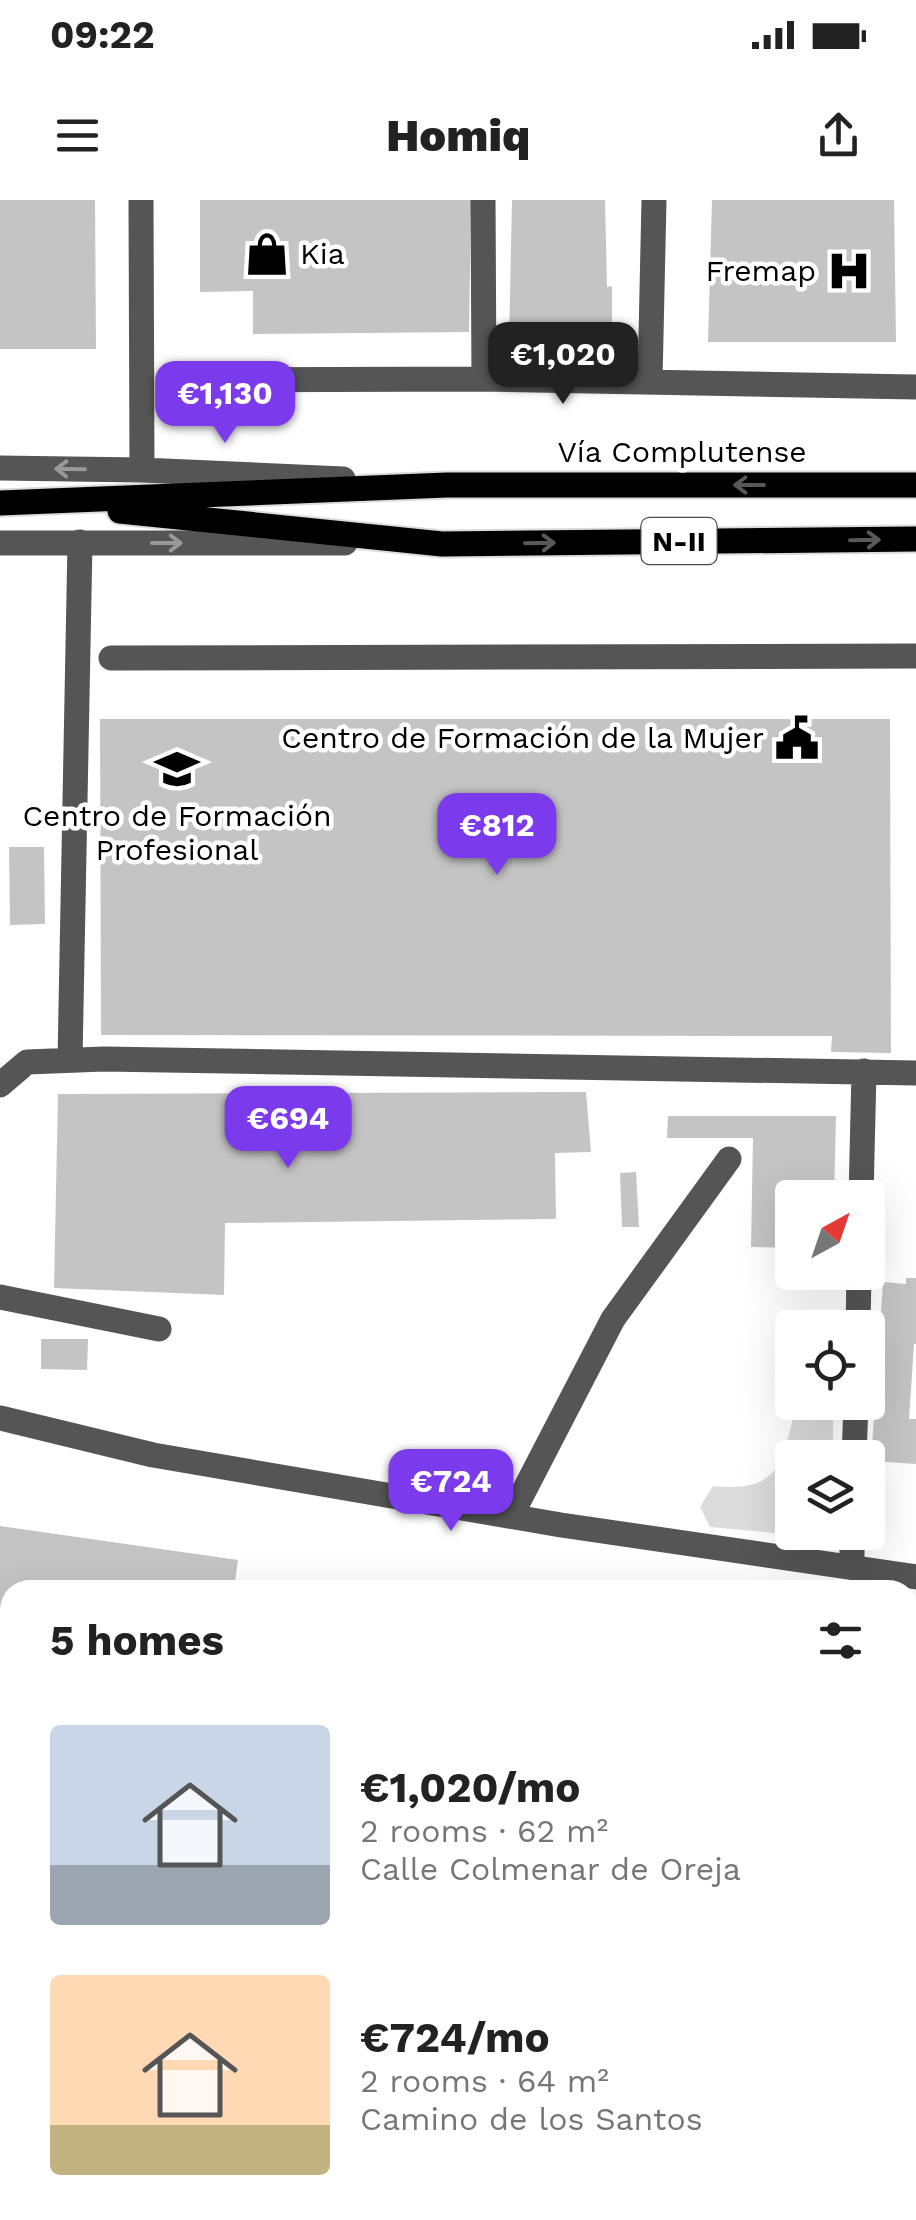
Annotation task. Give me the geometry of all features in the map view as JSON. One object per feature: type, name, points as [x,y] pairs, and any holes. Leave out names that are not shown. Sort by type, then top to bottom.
[{"type":"main road","name":"Vía Complutense","points":[[0,502],[448,484],[916,485]]},
{"type":"main road","name":"Vía Complutense","points":[[30,502],[442,544],[916,539]]},
{"type":"street","points":[[140,200],[142,470]]},
{"type":"street","points":[[483,200],[484,379]]},
{"type":"street","points":[[650,381],[654,200]]},
{"type":"street","points":[[211,380],[484,379],[916,387]]},
{"type":"street","name":"Vía Complutense","points":[[0,468],[142,470],[448,484]]},
{"type":"street","points":[[70,1060],[80,542]]},
{"type":"street","name":"Vía Complutense","points":[[0,543],[442,544]]},
{"type":"street","points":[[111,658],[916,656]]},
{"type":"street","points":[[0,1085],[27,1062],[104,1058],[916,1073]]},
{"type":"street","points":[[861,1180],[864,1071]]},
{"type":"street","points":[[511,1516],[612,1319],[729,1159]]},
{"type":"street","points":[[0,1297],[159,1329]]},
{"type":"street","points":[[0,1418],[153,1455],[859,1575],[916,1577]]},
{"type":"street","points":[[855,1550],[859,1575]]},
{"type":"shaded area","points":[[793,1420],[833,1420],[833,1440],[788,1440]]},
{"type":"shaded area","points":[[775,1469],[775,1533],[710,1527],[700,1507],[713,1486],[736,1487],[767,1478]]},
{"type":"building","points":[[0,200],[95,200],[96,349],[0,349]]},
{"type":"building","points":[[200,200],[471,200],[469,332],[253,334],[253,291],[200,292]]},
{"type":"building","points":[[512,200],[605,200],[612,345],[509,345]]},
{"type":"building","points":[[712,200],[894,200],[896,342],[708,342]]},
{"type":"building","points":[[100,719],[890,719],[891,1053],[831,1052],[832,1036],[101,1035]]},
{"type":"building","points":[[9,847],[44,847],[45,924],[10,925]]},
{"type":"building","points":[[586,1092],[591,1152],[555,1153],[556,1219],[225,1223],[224,1295],[54,1288],[58,1094]]},
{"type":"building","points":[[668,1116],[836,1116],[834,1180],[775,1180],[775,1248],[751,1247],[753,1138],[667,1138]]},
{"type":"building","points":[[636,1172],[639,1227],[622,1227],[620,1173]]},
{"type":"building","points":[[906,1278],[916,1278],[916,1344],[909,1419],[916,1419],[916,1464],[885,1462],[885,1440],[872,1440],[874,1420],[885,1420],[882,1290],[885,1282],[906,1284]]},
{"type":"building","points":[[41,1339],[88,1339],[87,1370],[41,1369]]},
{"type":"building","points":[[0,1526],[238,1560],[235,1580],[0,1580]]},
{"type":"place","name":"Kia","points":[[267,254]]},
{"type":"place","name":"Fremap","points":[[849,271]]},
{"type":"place","name":"Centro de Formación de la Mujer","points":[[797,738]]},
{"type":"place","name":"Centro de Formación Profesional","points":[[177,769]]}]
